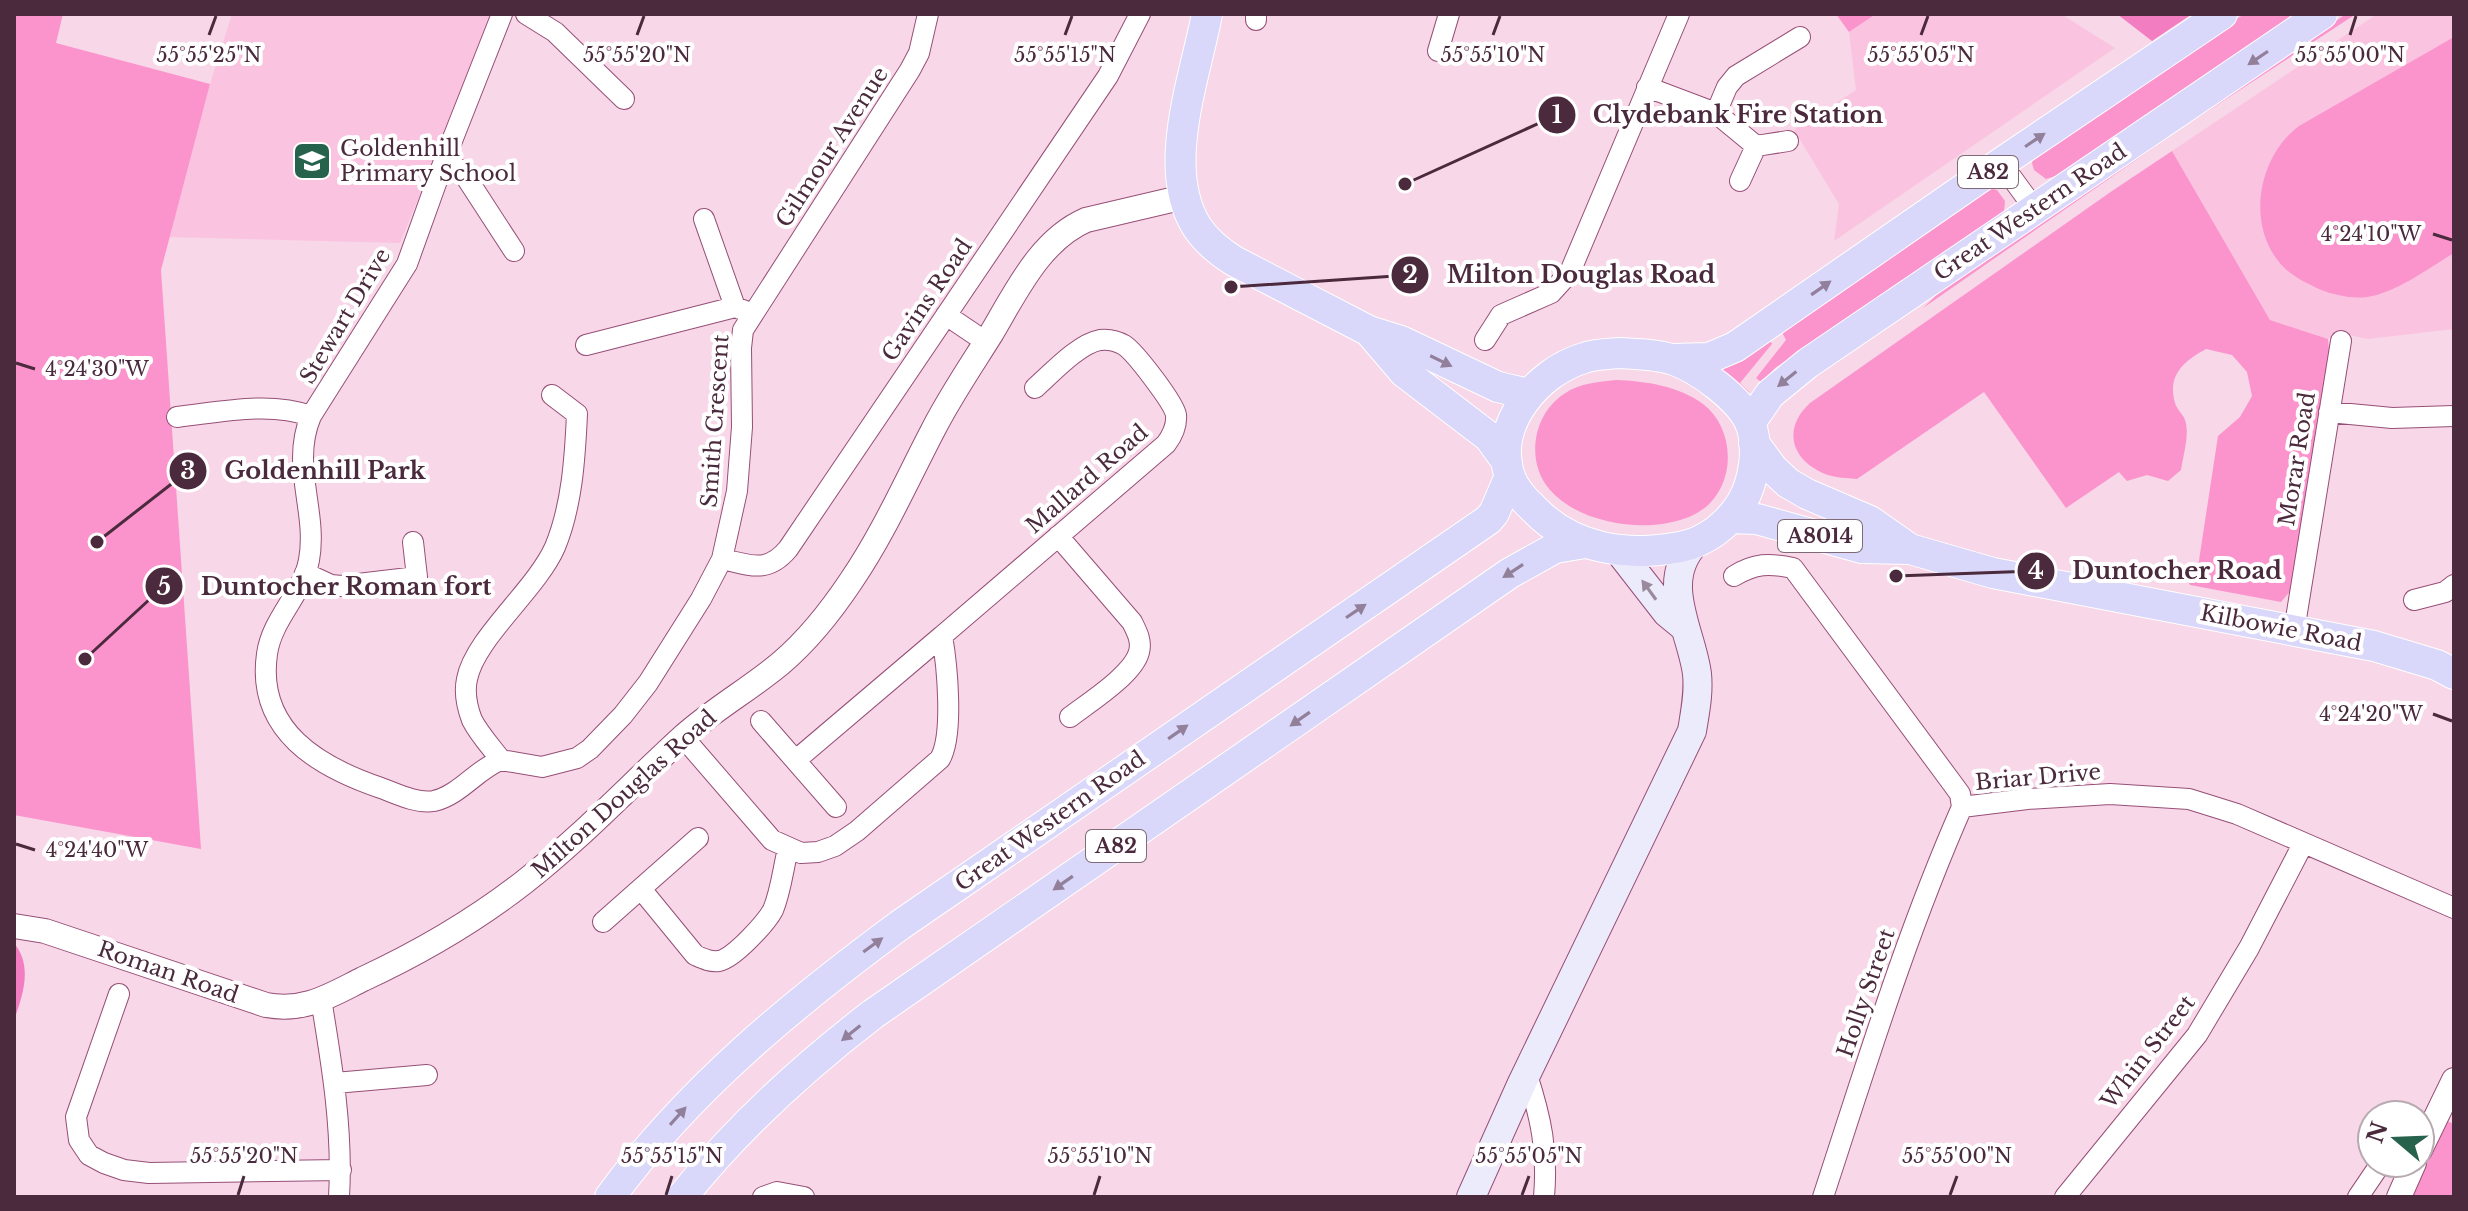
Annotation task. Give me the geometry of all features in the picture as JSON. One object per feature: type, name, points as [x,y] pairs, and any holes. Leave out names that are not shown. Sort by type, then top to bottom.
[{"type":"main road","points":[[1207,14],[1183,127],[1179,174],[1189,213],[1199,231],[1220,251],[1249,270],[1369,331],[1401,341],[1498,387],[1529,394]]},
{"type":"main road","name":"A82","points":[[1672,359],[1697,371],[1721,389],[1752,433],[1750,482],[1730,518],[1695,543],[1663,549],[1618,550],[1585,543],[1547,521],[1526,501],[1508,469],[1509,437],[1529,394],[1554,372],[1585,357],[1620,353],[1672,359],[1709,358],[1735,347],[2222,14]]},
{"type":"main road","name":"Great Western Road","points":[[1752,433],[1770,394],[1808,363],[2322,14]]},
{"type":"main road","points":[[1369,331],[1404,372],[1489,437],[1508,469]]},
{"type":"main road","name":"A8014","points":[[1752,433],[1773,469],[1788,483],[1870,521],[1910,549]]},
{"type":"main road","name":"Great Western Road","points":[[610,1197],[681,1111],[773,1022],[831,976],[978,871],[1488,520],[1494,513],[1508,469]]},
{"type":"main road","name":"Kilbowie Road","points":[[1730,518],[1757,519],[1862,548],[1910,549],[1993,573],[2374,646],[2437,665],[2454,674]]},
{"type":"main road","name":"A82","points":[[682,1197],[743,1129],[873,1014],[1510,573],[1555,548],[1585,543]]},
{"type":"main road","points":[[1471,1197],[1692,731],[1697,702],[1697,674],[1684,627],[1679,592],[1687,552],[1695,543]]},
{"type":"main road","points":[[1618,550],[1667,613],[1684,627]]},
{"type":"street","name":"Stewart Drive","points":[[501,760],[445,797],[433,801],[423,801],[353,778],[307,753],[282,725],[274,710],[266,673],[272,635],[305,573],[310,542],[302,448],[305,431],[311,416],[407,264],[502,14]]},
{"type":"street","points":[[526,14],[555,32],[624,99]]},
{"type":"street","name":"Gilmour Avenue","points":[[750,307],[910,70],[919,53],[928,14]]},
{"type":"street","name":"Gavins Road","points":[[722,559],[763,566],[781,557],[1108,76],[1140,14]]},
{"type":"street","points":[[1438,51],[1449,14]]},
{"type":"street","points":[[1485,340],[1501,315],[1551,293],[1570,272],[1679,14]]},
{"type":"street","points":[[1716,113],[1727,87],[1736,76],[1800,37]]},
{"type":"street","points":[[1647,87],[1716,113],[1756,146],[1788,141]]},
{"type":"street","points":[[1740,181],[1756,146]]},
{"type":"street","points":[[444,161],[462,171],[514,251]]},
{"type":"street","points":[[2001,163],[2034,208]]},
{"type":"street","name":"Milton Douglas Road","points":[[321,999],[386,968],[452,931],[511,892],[579,836],[683,737],[781,663],[837,601],[871,549],[933,429],[1046,249],[1071,227],[1086,220],[1184,197]]},
{"type":"street","name":"Smith Crescent","points":[[501,760],[542,767],[557,764],[577,758],[603,738],[669,653],[722,559],[737,491],[741,453],[741,338],[750,307],[729,285],[704,219]]},
{"type":"street","points":[[586,345],[750,307]]},
{"type":"street","points":[[946,315],[986,342]]},
{"type":"street","name":"Mallard Road","points":[[796,760],[1172,436],[1176,413],[1171,401],[1123,344],[1104,339],[1082,348],[1035,388]]},
{"type":"street","name":"Morar Road","points":[[2294,631],[2341,341]]},
{"type":"street","points":[[501,760],[473,723],[465,698],[467,676],[481,648],[541,574],[562,522],[575,459],[577,414],[552,395]]},
{"type":"street","name":"Stewart Drive","points":[[177,417],[276,409],[311,416]]},
{"type":"street","points":[[2329,412],[2392,418],[2454,416]]},
{"type":"street","points":[[1058,536],[1132,622],[1140,643],[1139,654],[1125,673],[1070,717]]},
{"type":"street","points":[[305,573],[331,585],[341,586],[417,577],[413,542]]},
{"type":"street","name":"Briar Drive","points":[[1734,576],[1757,564],[1793,568],[1960,794],[1962,807],[2110,794],[2189,799],[2237,814],[2454,908]]},
{"type":"street","points":[[2414,600],[2445,592],[2454,585]]},
{"type":"street","points":[[683,737],[772,840],[801,853],[835,846],[857,831],[940,759],[945,751],[948,725],[946,657],[942,636]]},
{"type":"street","points":[[761,721],[836,807]]},
{"type":"street","name":"Holly Street","points":[[1823,1197],[1894,978],[1962,807]]},
{"type":"street","points":[[603,922],[698,838]]},
{"type":"street","name":"Whin Street","points":[[2065,1197],[2197,1035],[2249,948],[2303,844]]},
{"type":"street","points":[[641,889],[695,955],[707,961],[716,961],[727,958],[765,923],[777,897],[788,849]]},
{"type":"street","name":"Roman Road","points":[[14,926],[45,931],[266,1005],[296,1008],[321,999]]},
{"type":"street","points":[[119,994],[76,1117],[79,1140],[89,1155],[124,1170],[149,1173],[341,1170]]},
{"type":"street","points":[[321,999],[335,1083],[341,1170],[339,1197]]},
{"type":"street","points":[[335,1083],[427,1075]]},
{"type":"street","points":[[1527,1075],[1539,1112],[1547,1163],[1544,1197]]},
{"type":"street","points":[[2436,1109],[2454,1080]]},
{"type":"street","points":[[2358,1197],[2370,1179]]},
{"type":"street","points":[[770,1194],[804,1197]]},
{"type":"shaded area","points":[[14,14],[63,14],[56,43],[210,84],[161,270],[201,849],[14,815]]},
{"type":"shaded area","name":"Goldenhill Primary School","points":[[232,14],[494,14],[400,243],[169,237]]},
{"type":"shaded area","points":[[1836,14],[1876,14],[1849,32]]},
{"type":"shaded area","points":[[1876,14],[2061,14],[2115,48],[1834,241],[1839,204],[1794,130],[1856,90],[1849,32]]},
{"type":"shaded area","points":[[2117,14],[2192,14],[2152,41]]},
{"type":"shaded area","points":[[2244,14],[2298,14],[2062,174],[2046,179],[2034,170],[2032,163],[2035,156],[2049,145]]},
{"type":"shaded area","points":[[2346,14],[2356,14],[2185,126],[1923,308],[1952,280]]},
{"type":"shaded area","points":[[2377,14],[2454,14],[2454,329],[2368,339],[2339,333],[2328,339],[2270,320],[2172,151]]},
{"type":"shaded area","points":[[2454,37],[2454,253],[2401,285],[2367,297],[2330,293],[2292,274],[2283,267],[2269,246],[2260,209],[2266,172],[2274,154],[2299,126]]},
{"type":"shaded area","points":[[2172,151],[2270,320],[2328,339],[2330,361],[2293,588],[2281,602],[2190,585],[2187,579],[2198,567],[2218,436],[2240,417],[2252,396],[2247,372],[2232,355],[2206,349],[2184,364],[2175,377],[2175,403],[2185,420],[2187,432],[2181,470],[2168,481],[2147,475],[2127,481],[2119,472],[2066,508],[1984,392],[1857,479],[1825,474],[1804,461],[1794,443],[1793,433],[1801,413],[1810,403]]},
{"type":"shaded area","points":[[1985,190],[1997,190],[2005,201],[2004,212],[1775,368],[1761,382],[1756,378],[1786,340],[1782,332]]},
{"type":"shaded area","points":[[1769,339],[1772,344],[1740,383],[1749,392],[1743,402],[1713,371]]},
{"type":"shaded area","points":[[1616,380],[1650,383],[1694,398],[1714,416],[1722,429],[1728,460],[1725,476],[1710,503],[1697,513],[1662,524],[1633,525],[1602,520],[1561,500],[1542,479],[1535,453],[1536,439],[1539,426],[1553,403],[1576,387]]},
{"type":"shaded area","points":[[14,943],[25,971],[23,991],[14,1020]]},
{"type":"shaded area","points":[[2436,1116],[2454,1124],[2454,1197],[2399,1197],[2407,1179],[2436,1179]]},
{"type":"place","name":"Goldenhill Primary School","points":[[312,161]]},
{"type":"place","name":"Clydebank Fire Station","points":[[1405,184]]},
{"type":"place","name":"Milton Douglas Road","points":[[1231,287]]},
{"type":"place","name":"Goldenhill Park","points":[[97,542]]},
{"type":"place","name":"Duntocher Road","points":[[1896,576]]},
{"type":"place","name":"Duntocher Roman fort","points":[[85,659]]}]
